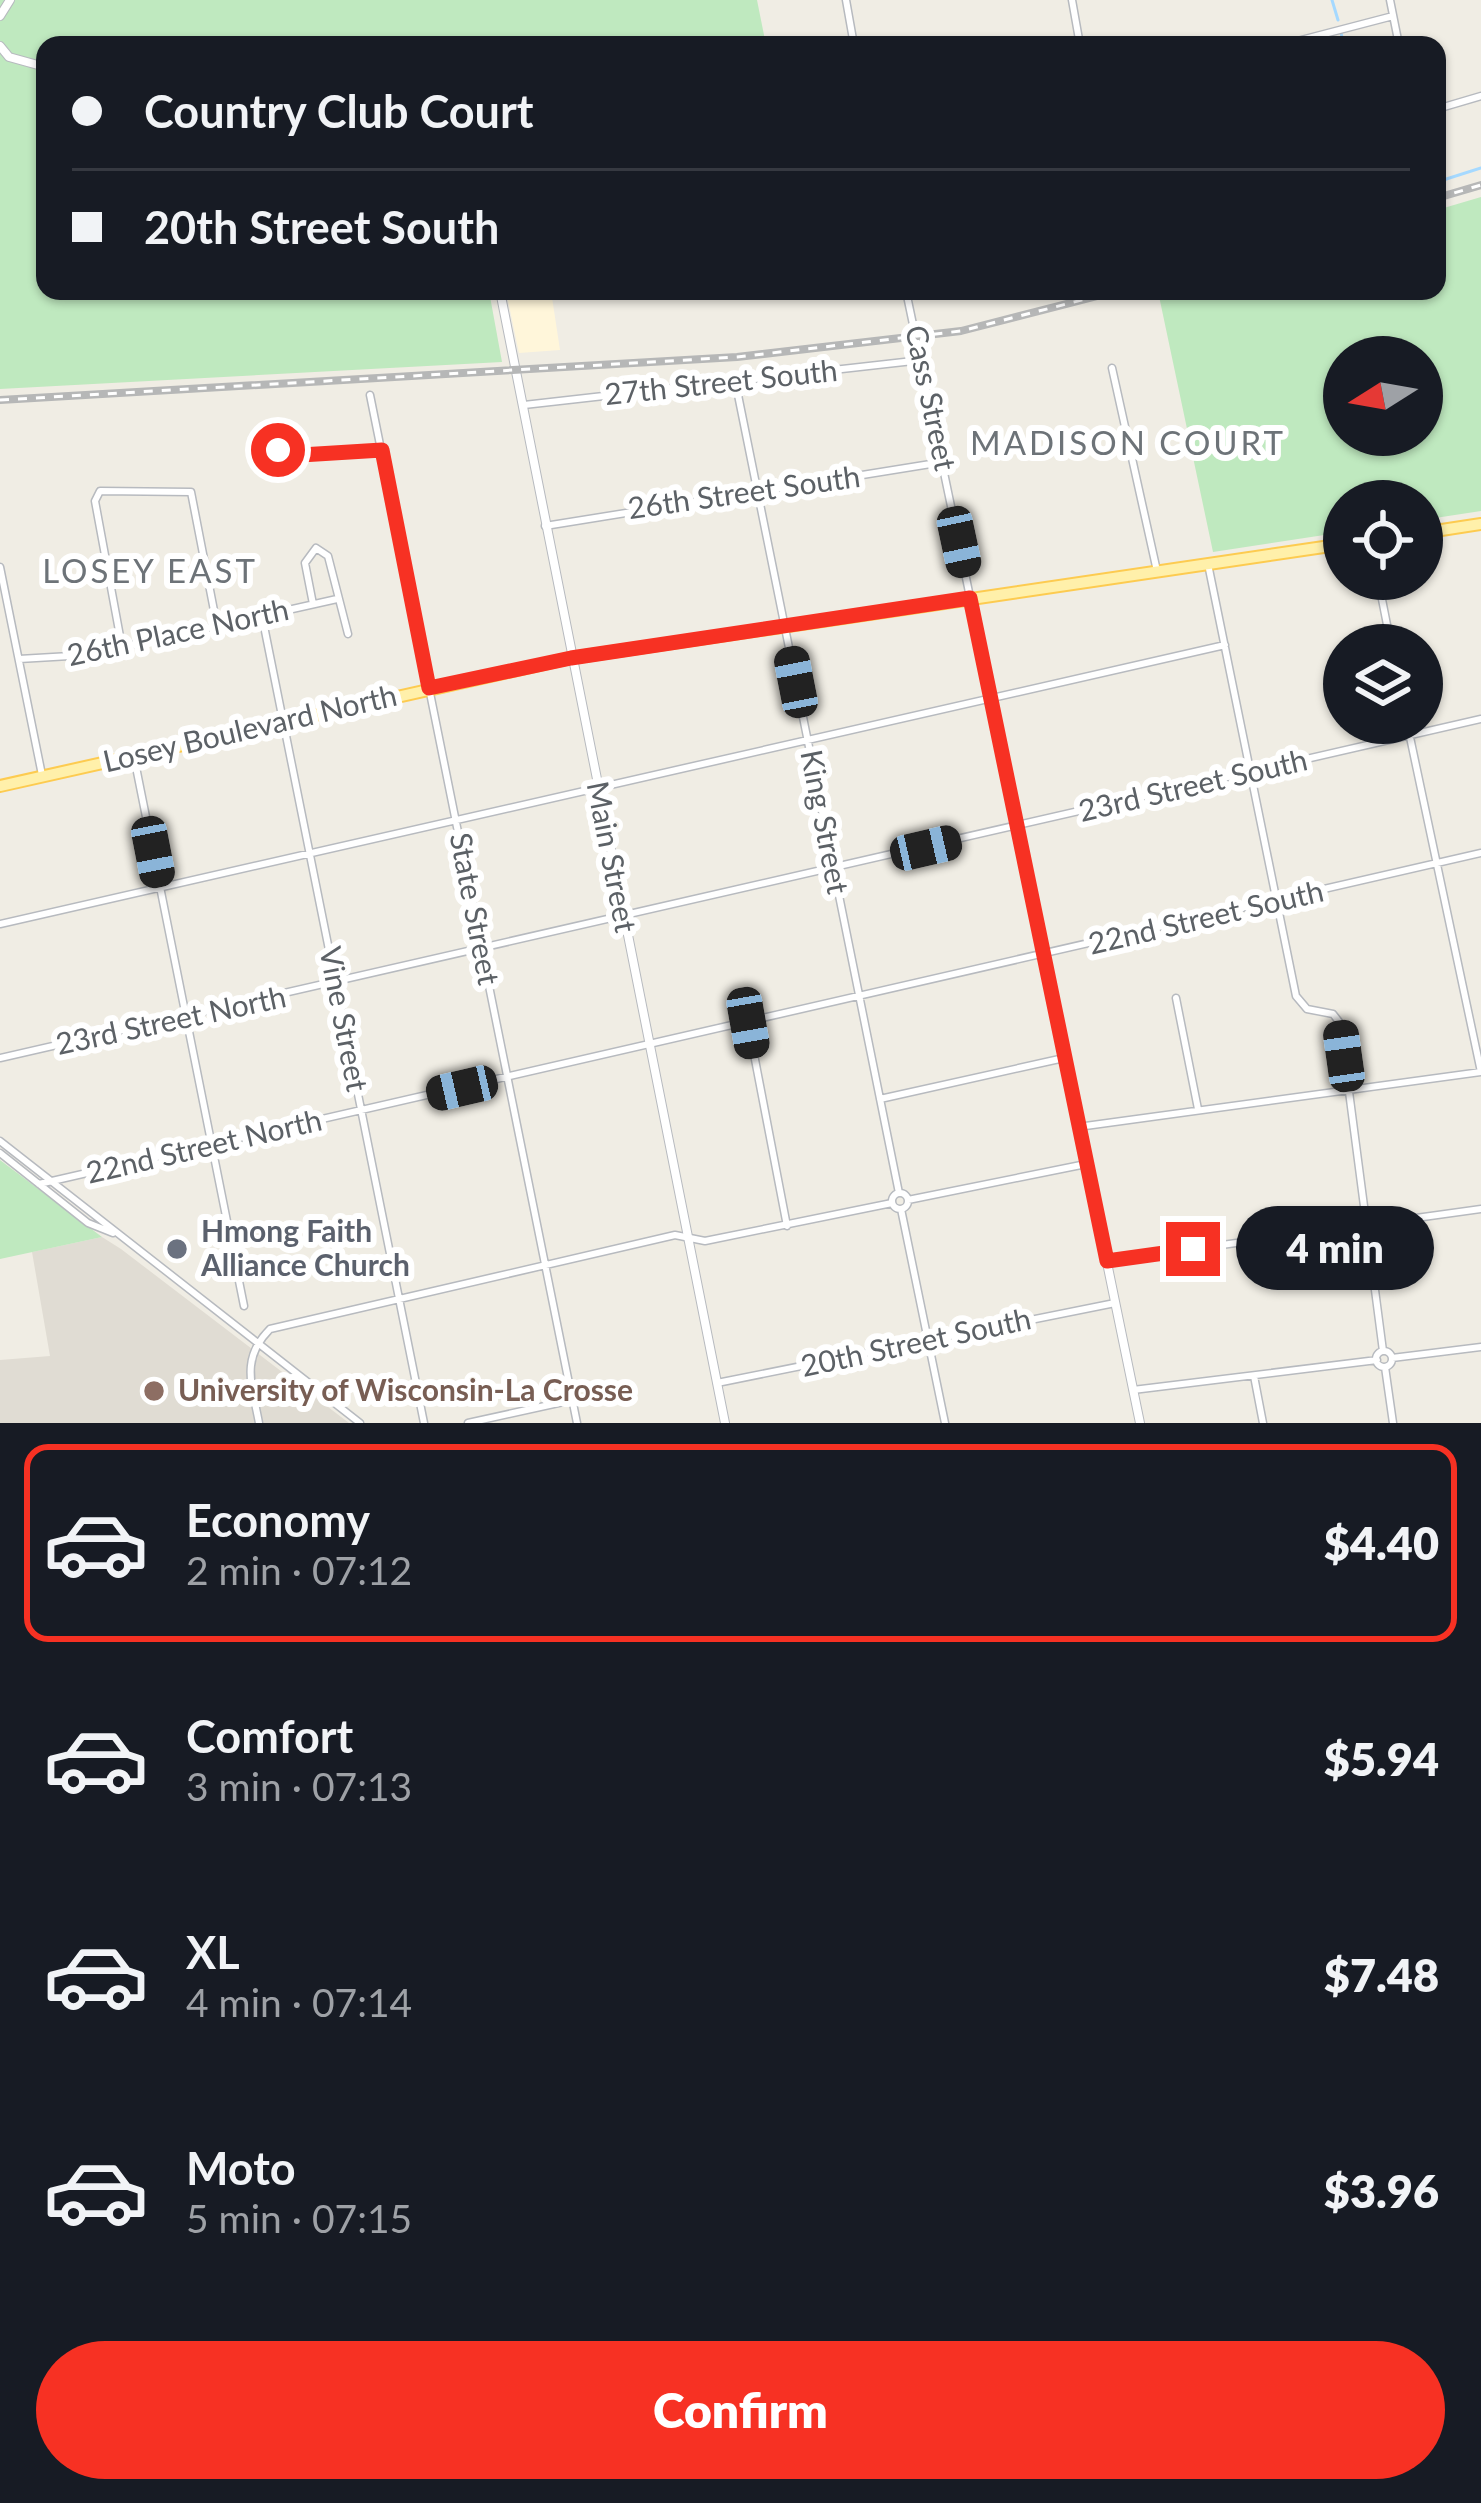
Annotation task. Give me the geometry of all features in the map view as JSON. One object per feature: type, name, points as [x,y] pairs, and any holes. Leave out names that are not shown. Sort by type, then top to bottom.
[{"type":"main road","points":[[1443,529],[1481,524]]},
{"type":"main road","name":"Losey Boulevard North","points":[[0,786],[571,658],[1323,547]]},
{"type":"street","points":[[0,16],[10,0]]},
{"type":"street","points":[[846,0],[852,36]]},
{"type":"street","points":[[1072,0],[1078,36]]},
{"type":"street","points":[[1390,0],[1397,36]]},
{"type":"street","points":[[1316,36],[1393,16]]},
{"type":"street","points":[[0,46],[9,57],[36,65]]},
{"type":"street","points":[[1446,106],[1481,96]]},
{"type":"street","name":"Main Street","points":[[502,300],[725,1423]]},
{"type":"street","name":"Cass Street","points":[[908,300],[1140,1423]]},
{"type":"street","name":"27th Street South","points":[[520,405],[922,360]]},
{"type":"street","points":[[1112,368],[1157,572]]},
{"type":"street","name":"King Street","points":[[735,380],[899,1193]]},
{"type":"street","name":"State Street","points":[[370,395],[577,1423]]},
{"type":"street","points":[[278,450],[301,455],[382,450]]},
{"type":"street","name":"26th Street South","points":[[545,526],[943,462]]},
{"type":"street","points":[[122,647],[95,494],[191,492],[217,626]]},
{"type":"street","points":[[314,604],[305,562],[316,548],[328,556],[348,634]]},
{"type":"street","points":[[1208,564],[1300,1004],[1339,1018],[1383,1351],[1392,1358],[1481,1347]]},
{"type":"street","points":[[0,567],[43,776]]},
{"type":"street","name":"26th Place North","points":[[19,659],[74,658],[337,599]]},
{"type":"street","name":"Vine Street","points":[[262,616],[424,1423]]},
{"type":"street","points":[[0,924],[1225,645]]},
{"type":"street","name":"23rd Street South","points":[[1443,728],[1481,719]]},
{"type":"street","name":"23rd Street South","points":[[623,917],[1376,744]]},
{"type":"street","points":[[1078,1127],[1481,1072],[1412,744]]},
{"type":"street","points":[[134,755],[244,1306]]},
{"type":"street","name":"22nd Street South","points":[[649,1046],[1481,853]]},
{"type":"street","name":"23rd Street North","points":[[0,1058],[623,917]]},
{"type":"street","points":[[1176,998],[1198,1108]]},
{"type":"street","points":[[748,1023],[787,1226]]},
{"type":"street","name":"22nd Street North","points":[[39,1184],[649,1046]]},
{"type":"street","points":[[880,1099],[1065,1058]]},
{"type":"street","points":[[0,1141],[360,1423]]},
{"type":"street","points":[[0,1153],[88,1223],[113,1233]]},
{"type":"street","points":[[945,1423],[902,1209],[908,1200],[1086,1164]]},
{"type":"street","points":[[260,1423],[248,1365],[256,1344],[270,1329],[675,1235],[705,1241],[892,1203],[899,1193],[908,1200]]},
{"type":"street","points":[[892,1203],[902,1209]]},
{"type":"street","points":[[1107,1261],[1481,1209]]},
{"type":"street","name":"20th Street South","points":[[717,1384],[1115,1303]]},
{"type":"street","points":[[1133,1390],[1376,1360],[1383,1351]]},
{"type":"street","points":[[1385,1367],[1392,1358]]},
{"type":"street","points":[[1376,1360],[1385,1367],[1393,1423]]},
{"type":"street","points":[[1254,1376],[1263,1423]]},
{"type":"street","points":[[468,1423],[572,1400]]},
{"type":"shaded area","points":[[508,300],[552,300],[560,350],[519,353]]},
{"type":"shaded area","points":[[102,1237],[349,1423],[0,1423],[0,1360],[50,1356],[32,1252]]},
{"type":"green space","points":[[0,0],[757,0],[764,36],[36,36],[36,300],[491,300],[502,362],[0,389]]},
{"type":"green space","points":[[1481,197],[1481,511],[1443,517],[1443,480],[1323,480],[1323,535],[1213,552],[1160,300],[1446,300],[1446,207]]},
{"type":"green space","points":[[0,1160],[102,1237],[0,1259]]},
{"type":"waterway","points":[[1332,0],[1338,20]]},
{"type":"waterway","points":[[1446,179],[1481,168]]},
{"type":"railway","points":[[1446,195],[1481,185]]},
{"type":"railway","points":[[0,400],[737,357],[961,331],[1082,300]]},
{"type":"place","name":"Hmong Faith Alliance Church","points":[[177,1249]]},
{"type":"place","name":"University of Wisconsin-La Crosse","points":[[154,1391]]},
{"type":"district","name":"MADISON COURT","points":[[1128,443]]},
{"type":"district","name":"LOSEY EAST","points":[[150,571]]},
{"type":"route","points":[[278,450],[301,455],[382,450],[429,688],[571,658],[970,598],[1107,1261],[1193,1249]]}]
